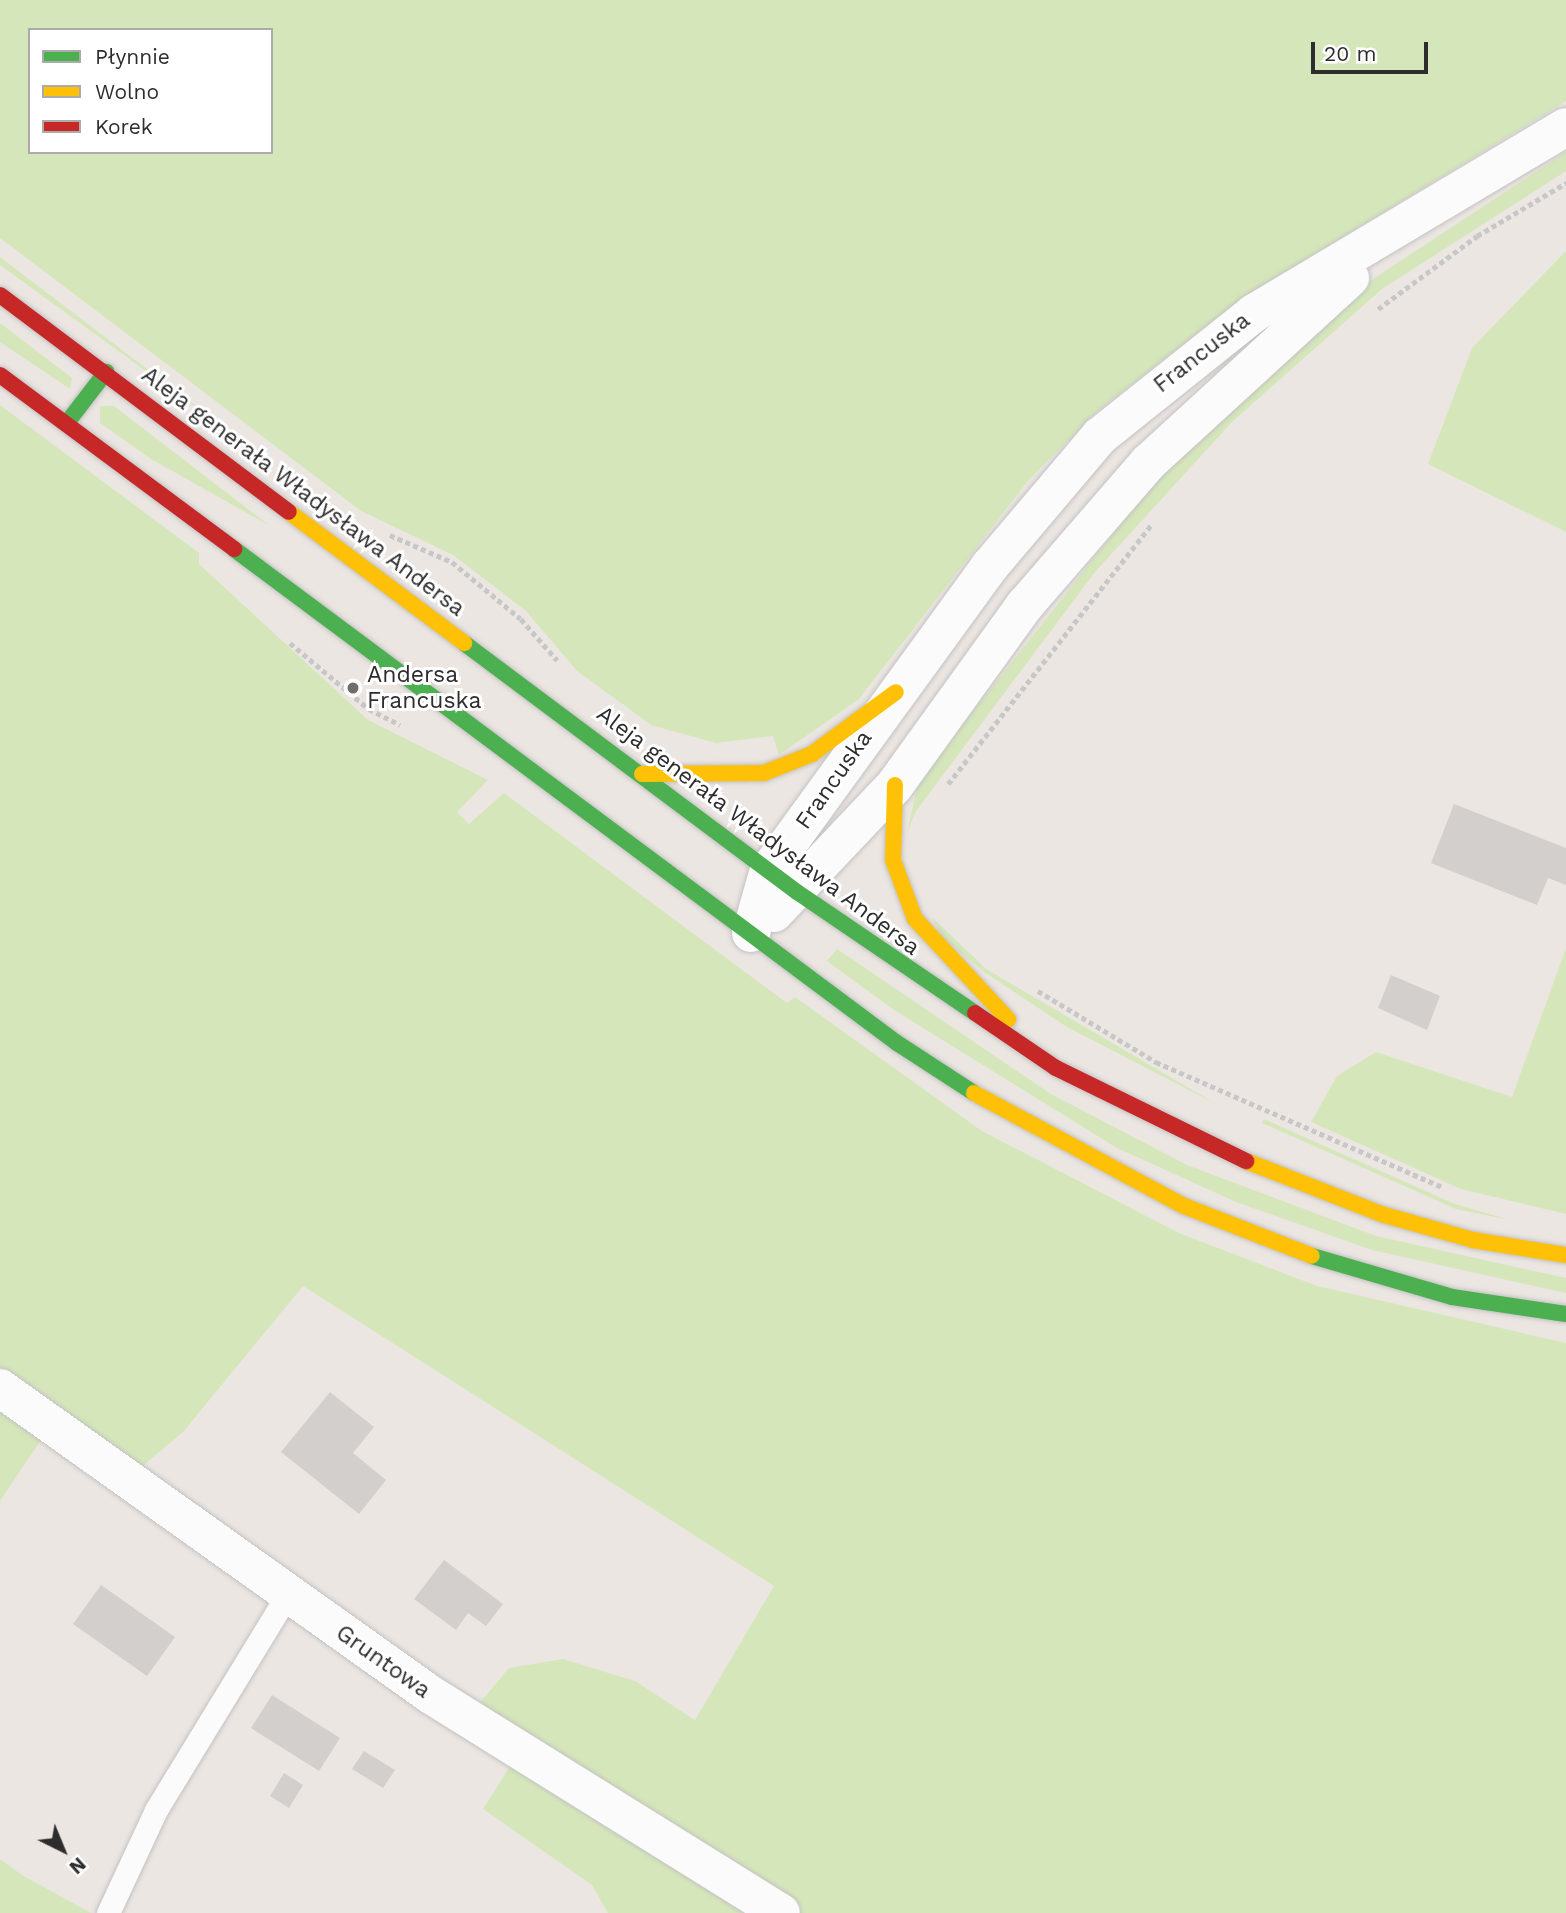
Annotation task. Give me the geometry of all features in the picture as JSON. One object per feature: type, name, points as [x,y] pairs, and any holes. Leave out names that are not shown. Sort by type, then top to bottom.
[{"type":"main road","name":"Aleja generała Władysława Andersa","points":[[0,295],[783,881],[1055,1068],[1229,1154],[1381,1214],[1473,1240],[1566,1255]]},
{"type":"main road","points":[[66,424],[106,372]]},
{"type":"main road","points":[[0,375],[751,933],[977,1095],[1184,1206],[1317,1258],[1452,1297],[1566,1314]]},
{"type":"main road","points":[[642,774],[764,773],[812,754],[896,692]]},
{"type":"main road","points":[[895,785],[893,860],[915,919],[1055,1068]]},
{"type":"street","name":"Francuska","points":[[751,933],[896,692],[1037,504],[1100,436],[1254,313],[1566,127]]},
{"type":"street","name":"Francuska","points":[[783,881],[895,785],[1026,605],[1148,463],[1294,323],[1448,197]]},
{"type":"street","name":"Gruntowa","points":[[0,1388],[287,1595],[454,1710],[781,1913]]},
{"type":"lane","points":[[108,1913],[156,1810],[287,1595]]},
{"type":"path","points":[[1365,318],[1477,236],[1566,183]]},
{"type":"path","points":[[944,790],[1160,514]]},
{"type":"path","points":[[384,533],[453,562],[521,619],[562,665]]},
{"type":"path","points":[[1029,985],[1156,1062],[1447,1190]]},
{"type":"green space","points":[[0,0],[1566,0],[1566,101],[1244,297],[1096,412],[1027,482],[859,699],[779,755],[773,736],[716,743],[651,725],[577,671],[526,611],[453,555],[361,511],[0,238]]},
{"type":"green space","points":[[1566,152],[1566,171],[1382,289],[1232,422],[1095,572],[916,811],[907,833],[917,788],[942,751],[1157,478],[1373,279]]},
{"type":"green space","points":[[1566,251],[1566,532],[1428,464],[1472,348]]},
{"type":"green space","points":[[0,257],[143,366],[260,454],[0,265]]},
{"type":"green space","points":[[0,323],[72,378],[70,389],[0,342]]},
{"type":"green space","points":[[0,405],[199,553],[199,564],[368,720],[488,780],[457,812],[469,824],[504,793],[787,1003],[795,997],[982,1131],[1179,1233],[1317,1286],[1566,1343],[1566,1913],[794,1913],[472,1712],[509,1668],[563,1659],[635,1681],[695,1720],[774,1586],[303,1286],[183,1432],[133,1474],[0,1378]]},
{"type":"green space","points":[[100,406],[114,406],[270,526],[151,459],[100,423]]},
{"type":"green space","points":[[932,917],[986,969],[1218,1105],[1067,1027],[984,972],[942,937]]},
{"type":"green space","points":[[1566,948],[1566,1214],[1461,1189],[1311,1122],[1337,1076],[1376,1052],[1512,1097]]},
{"type":"green space","points":[[837,949],[1051,1094],[1187,1165],[1376,1236],[1566,1278],[1566,1293],[1372,1250],[1236,1202],[1117,1148],[894,1010],[827,961]]},
{"type":"green space","points":[[1264,1119],[1455,1204],[1510,1220],[1456,1209],[1262,1123]]},
{"type":"green space","points":[[0,1399],[45,1434],[0,1501]]},
{"type":"green space","points":[[514,1760],[768,1913],[608,1913],[592,1885],[483,1809]]},
{"type":"green space","points":[[0,1859],[22,1875],[91,1913],[0,1913]]},
{"type":"building","points":[[1454,804],[1566,848],[1566,885],[1548,878],[1537,905],[1431,863]]},
{"type":"building","points":[[1391,975],[1440,996],[1427,1030],[1378,1008]]},
{"type":"building","points":[[330,1392],[374,1427],[353,1453],[386,1480],[359,1514],[281,1452]]},
{"type":"building","points":[[444,1560],[503,1604],[486,1626],[468,1613],[456,1630],[414,1599]]},
{"type":"building","points":[[101,1585],[175,1637],[147,1676],[73,1624]]},
{"type":"building","points":[[272,1695],[340,1738],[319,1771],[251,1728]]},
{"type":"building","points":[[364,1751],[395,1770],[383,1788],[352,1769]]},
{"type":"building","points":[[284,1773],[303,1785],[289,1808],[270,1796]]},
{"type":"traffic: fast","points":[[66,424],[106,372]]},
{"type":"traffic: fast","points":[[234,549],[897,1043],[974,1093]]},
{"type":"traffic: fast","points":[[464,643],[797,892],[975,1013]]},
{"type":"traffic: fast","points":[[1312,1256],[1452,1297],[1566,1314]]},
{"type":"traffic: slow","points":[[289,512],[464,643]]},
{"type":"traffic: slow","points":[[642,774],[764,773],[812,754],[896,692]]},
{"type":"traffic: slow","points":[[895,785],[893,860],[915,919],[1008,1019]]},
{"type":"traffic: slow","points":[[974,1093],[1184,1206],[1312,1256]]},
{"type":"traffic: slow","points":[[1246,1161],[1381,1214],[1473,1240],[1566,1255]]},
{"type":"traffic: jam","points":[[0,295],[289,512]]},
{"type":"traffic: jam","points":[[0,375],[234,549]]},
{"type":"traffic: jam","points":[[975,1013],[1056,1068],[1246,1161]]},
{"type":"place","name":"Andersa Francuska","points":[[353,688]]}]
